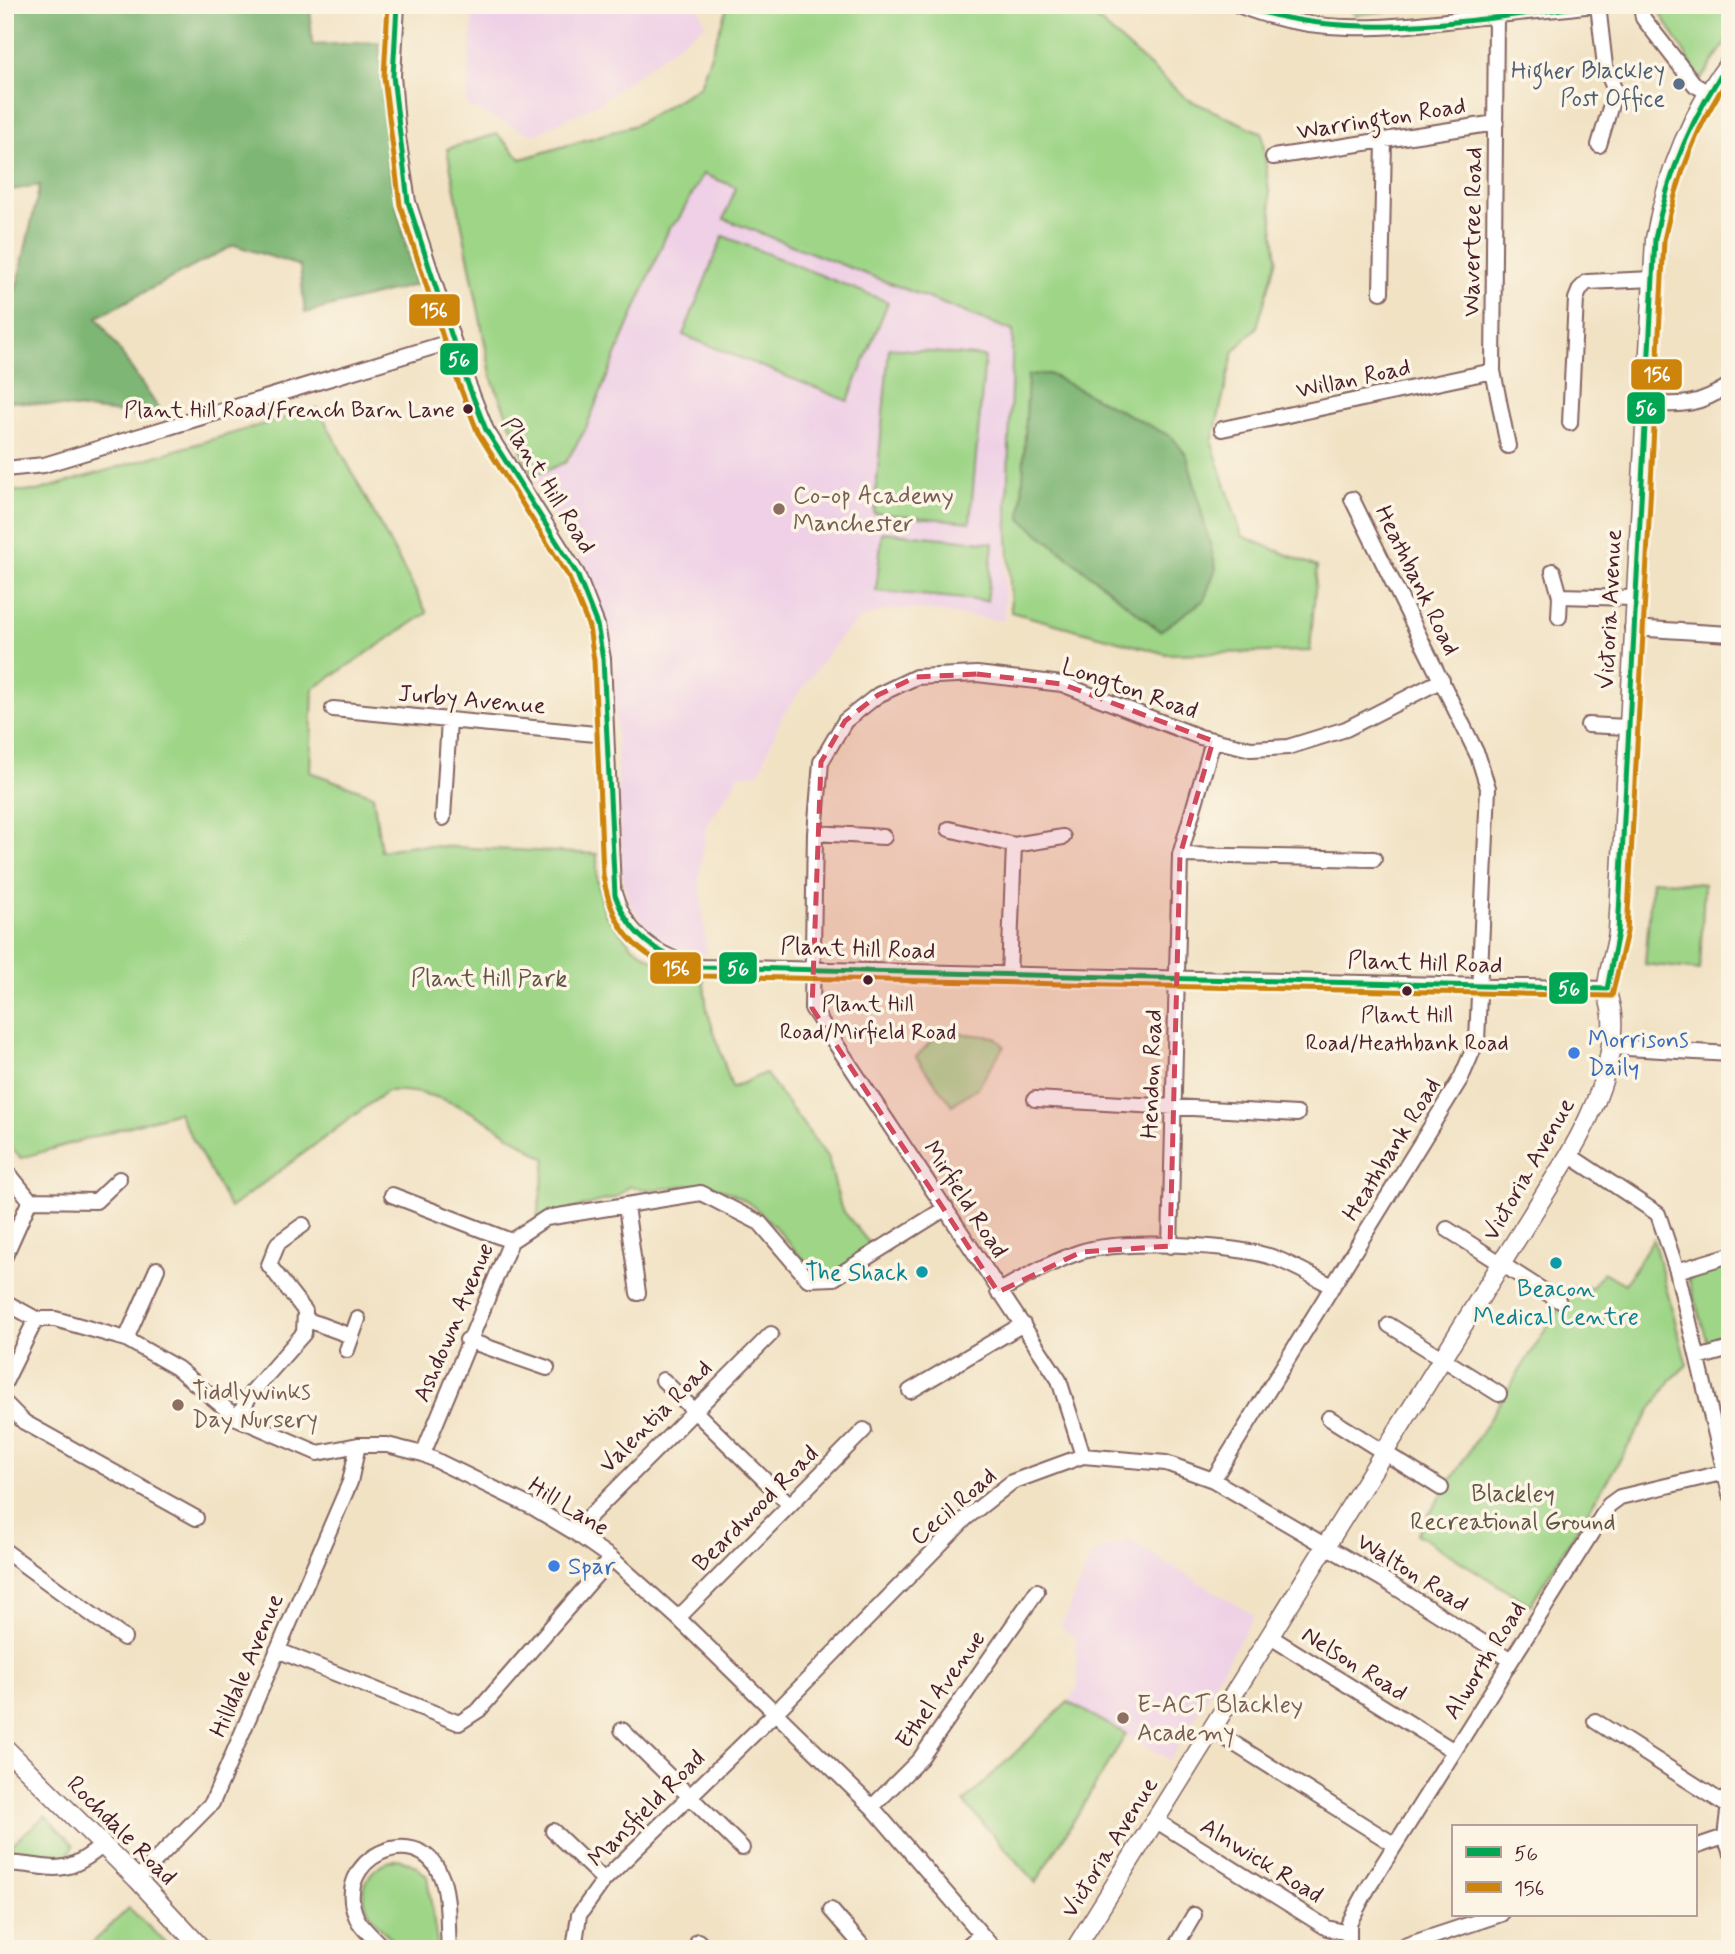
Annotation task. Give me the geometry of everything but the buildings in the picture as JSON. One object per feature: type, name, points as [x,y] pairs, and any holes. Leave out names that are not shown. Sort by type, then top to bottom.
[{"type":"main road","name":"Victoria Avenue","points":[[1075,1949],[1569,1155],[1596,1101],[1610,1048],[1612,1018],[1607,989],[1618,932],[1633,598],[1655,240],[1665,190],[1681,144],[1707,92],[1730,62]]},
{"type":"main road","name":"Rochdale Road","points":[[5,1748],[137,1879],[202,1949]]},
{"type":"street","name":"Plant Hill Road","points":[[397,5],[393,76],[398,137],[408,202],[453,341],[486,430],[577,574],[589,600],[603,659],[613,889],[622,916],[645,944],[666,957],[702,967],[1607,989]]},
{"type":"street","points":[[1238,5],[1274,18],[1331,28],[1377,29],[1596,5],[1605,66],[1615,90],[1599,145]]},
{"type":"street","points":[[1641,5],[1643,18],[1696,85],[1707,92]]},
{"type":"street","name":"Wavertree Road","points":[[1496,16],[1493,371],[1508,446]]},
{"type":"street","name":"Warrington Road","points":[[1273,157],[1496,123]]},
{"type":"street","points":[[1381,292],[1384,140]]},
{"type":"street","points":[[1570,424],[1576,299],[1580,289],[1587,282],[1653,279]]},
{"type":"street","points":[[5,469],[44,465],[453,341]]},
{"type":"street","name":"Willan Road","points":[[1222,429],[1493,371]]},
{"type":"street","points":[[1645,404],[1688,405],[1712,397],[1730,385]]},
{"type":"street","name":"Heathbank Road","points":[[1213,1480],[1466,1070],[1476,1041],[1488,788],[1478,757],[1352,499]]},
{"type":"street","points":[[1553,571],[1560,596],[1559,617]]},
{"type":"street","points":[[1560,596],[1633,598]]},
{"type":"street","points":[[1632,628],[1730,634]]},
{"type":"street","name":"Longton Road","points":[[811,969],[815,833],[821,762],[845,721],[878,695],[916,677],[977,674],[1062,684],[1213,741],[1251,749],[1288,747],[1346,729],[1442,681]]},
{"type":"street","name":"Jurby Avenue","points":[[333,709],[606,735]]},
{"type":"street","points":[[443,818],[449,720]]},
{"type":"street","points":[[1588,725],[1627,727]]},
{"type":"street","name":"Hendon Road","points":[[1170,1246],[1180,855],[1213,741]]},
{"type":"street","points":[[949,829],[1014,845],[1063,837]]},
{"type":"street","points":[[815,833],[884,837]]},
{"type":"street","points":[[1009,975],[1014,845]]},
{"type":"street","points":[[1180,855],[1374,859]]},
{"type":"street","name":"Mirfield Road","points":[[811,969],[812,1008],[998,1292],[1023,1324],[1059,1380],[1083,1457]]},
{"type":"street","points":[[1610,1048],[1730,1054]]},
{"type":"street","points":[[1035,1100],[1297,1114]]},
{"type":"street","points":[[1569,1155],[1658,1214],[1676,1271],[1728,1472],[1730,1494]]},
{"type":"street","points":[[5,1169],[30,1200]]},
{"type":"street","points":[[30,1200],[96,1201],[119,1179]]},
{"type":"street","name":"Ashdown Avenue","points":[[423,1454],[467,1340],[511,1241],[546,1218],[701,1193],[760,1223],[807,1279],[834,1278],[946,1209]]},
{"type":"street","points":[[391,1195],[511,1241]]},
{"type":"street","points":[[5,1256],[30,1200]]},
{"type":"street","points":[[626,1206],[638,1293]]},
{"type":"street","points":[[237,1418],[252,1392],[304,1334],[305,1311],[269,1265],[278,1243],[303,1225]]},
{"type":"street","points":[[1447,1228],[1558,1300]]},
{"type":"street","points":[[998,1292],[1031,1273],[1081,1252],[1170,1246],[1242,1249],[1260,1254],[1333,1286]]},
{"type":"street","points":[[1676,1271],[1730,1255]]},
{"type":"street","points":[[126,1339],[157,1269]]},
{"type":"street","name":"Hill Lane","points":[[5,1302],[36,1319],[55,1319],[126,1339],[177,1368],[237,1418],[318,1453],[358,1445],[387,1446],[423,1454],[534,1508],[574,1532],[611,1559],[678,1618],[872,1807],[994,1949]]},
{"type":"street","points":[[5,1382],[36,1319]]},
{"type":"street","points":[[304,1319],[349,1343],[358,1320]]},
{"type":"street","points":[[910,1391],[1023,1324]]},
{"type":"street","points":[[1389,1325],[1499,1394]]},
{"type":"street","name":"Valentia Road","points":[[574,1532],[693,1409],[771,1334]]},
{"type":"street","points":[[467,1340],[547,1368]]},
{"type":"street","points":[[1698,1359],[1730,1349]]},
{"type":"street","points":[[663,1380],[790,1505]]},
{"type":"street","points":[[5,1403],[24,1422],[196,1518]]},
{"type":"street","points":[[1329,1418],[1441,1488]]},
{"type":"street","name":"Beardwood Road","points":[[678,1618],[864,1430]]},
{"type":"street","name":"Hilldale Avenue","points":[[137,1879],[212,1803],[350,1482],[358,1445]]},
{"type":"street","name":"Cecil Road","points":[[775,1713],[966,1518],[1012,1482],[1083,1457],[1166,1463],[1213,1480],[1325,1544]]},
{"type":"street","name":"Alworth Road","points":[[1349,1949],[1348,1933],[1352,1915],[1609,1504],[1620,1497],[1728,1472]]},
{"type":"street","name":"Walton Road","points":[[1325,1544],[1511,1660]]},
{"type":"street","points":[[5,1551],[124,1638]]},
{"type":"street","points":[[277,1650],[458,1723],[479,1710],[611,1559]]},
{"type":"street","name":"Ethel Avenue","points":[[872,1807],[920,1759],[1037,1591]]},
{"type":"street","name":"Nelson Road","points":[[1269,1636],[1454,1751]]},
{"type":"street","name":"Mansfield Road","points":[[574,1949],[579,1915],[604,1880],[775,1713]]},
{"type":"street","points":[[1595,1721],[1729,1801],[1728,1841],[1696,1847]]},
{"type":"street","points":[[1211,1729],[1395,1844]]},
{"type":"street","points":[[622,1730],[742,1848]]},
{"type":"street","name":"Alnwick Road","points":[[1155,1820],[1327,1928],[1348,1933]]},
{"type":"street","points":[[554,1831],[604,1880]]},
{"type":"street","points":[[5,1863],[65,1870],[86,1859],[103,1845]]},
{"type":"street","points":[[384,1949],[356,1917],[353,1888],[364,1863],[373,1854],[397,1848],[413,1850],[427,1858],[442,1877],[449,1949]]},
{"type":"street","points":[[831,1910],[865,1949]]},
{"type":"street","points":[[1174,1949],[1194,1915]]},
{"type":"street","points":[[1395,1949],[1495,1916]]},
{"type":"street","points":[[964,1949],[981,1934]]},
{"type":"highlighted area","points":[[977,674],[1062,684],[1213,741],[1180,855],[1170,1246],[1081,1252],[998,1292],[812,1008],[821,762],[845,721],[878,695],[916,677]]},
{"type":"shaded area","points":[[473,5],[697,5],[706,24],[599,103],[533,135],[467,106]]},
{"type":"shaded area","name":"Co-op Academy Manchester","points":[[702,174],[737,187],[1013,331],[1004,621],[915,609],[886,610],[861,619],[841,636],[782,716],[759,773],[738,775],[707,824],[699,878],[707,954],[685,951],[664,941],[641,921],[628,900],[622,875],[612,637],[589,574],[532,477],[566,461],[585,430],[669,228],[678,220]]},
{"type":"shaded area","name":"E-ACT Blackley Academy","points":[[1128,1540],[1254,1615],[1170,1760],[1126,1735],[1036,1883],[964,1802],[1068,1702],[1078,1687],[1076,1638],[1061,1627],[1093,1553]]},
{"type":"green space","points":[[5,5],[310,5],[312,45],[379,42],[388,165],[415,285],[305,313],[300,266],[234,245],[97,317],[165,418],[5,400],[5,289],[16,289],[40,185],[5,191]]},
{"type":"green space","points":[[728,5],[1081,5],[1187,99],[1262,133],[1277,259],[1257,327],[1234,351],[1212,443],[1242,536],[1317,567],[1310,651],[1166,654],[1011,612],[1007,506],[1013,331],[724,219],[736,187],[703,174],[678,220],[669,228],[585,430],[566,462],[532,477],[492,379],[447,149],[497,134],[521,159],[635,125],[700,86]]},
{"type":"green space","points":[[1346,5],[1437,5],[1355,15]]},
{"type":"green space","points":[[1680,5],[1716,5],[1730,15],[1730,36],[1701,80],[1658,9]]},
{"type":"green space","points":[[723,236],[888,302],[848,401],[683,335]]},
{"type":"green space","points":[[889,348],[985,357],[970,522],[874,513]]},
{"type":"green space","points":[[1049,374],[1172,437],[1187,456],[1216,568],[1204,600],[1160,631],[1021,519],[1028,375]]},
{"type":"green space","name":"Plant Hill Park","points":[[318,408],[427,613],[313,689],[310,772],[373,795],[381,851],[412,845],[597,854],[597,879],[605,914],[631,945],[665,968],[703,977],[707,1010],[732,1088],[765,1073],[828,1158],[841,1208],[873,1248],[835,1272],[813,1272],[762,1214],[732,1193],[715,1187],[695,1185],[647,1189],[630,1186],[616,1197],[537,1219],[546,1159],[471,1112],[431,1096],[409,1092],[387,1091],[230,1208],[178,1112],[21,1158],[5,1141],[5,491],[37,491]]},
{"type":"green space","points":[[882,532],[993,543],[987,601],[876,591]]},
{"type":"green space","points":[[1652,880],[1704,884],[1700,970],[1645,964]]},
{"type":"green space","points":[[946,1032],[995,1037],[1004,1046],[978,1087],[952,1105],[916,1057],[937,1035]]},
{"type":"green space","name":"Blackley Recreational Ground","points":[[1653,1239],[1687,1365],[1671,1380],[1650,1411],[1530,1605],[1417,1534],[1573,1286],[1592,1288],[1603,1272],[1625,1284]]},
{"type":"green space","points":[[1730,1265],[1730,1336],[1708,1343],[1688,1279]]},
{"type":"green space","points":[[1068,1702],[1126,1734],[1036,1883],[964,1802]]},
{"type":"green space","points":[[45,1816],[74,1845],[69,1855],[63,1858],[5,1854],[5,1850]]},
{"type":"green space","points":[[400,1859],[414,1865],[427,1876],[438,1949],[400,1949],[377,1924],[366,1905],[364,1895],[368,1878],[381,1866]]},
{"type":"green space","points":[[129,1908],[172,1949],[86,1949]]},
{"type":"transit line","name":"156","points":[[388,5],[384,77],[400,205],[456,377],[478,433],[569,578],[589,627],[594,660],[603,875],[614,915],[634,944],[647,954],[663,963],[702,976],[1612,996],[1627,932],[1664,240],[1688,155],[1707,115],[1730,77]]},
{"type":"transit line","name":"56","points":[[397,5],[393,76],[408,202],[464,374],[486,430],[577,574],[597,625],[603,659],[615,895],[629,923],[648,943],[672,957],[702,967],[1607,989],[1618,932],[1655,239],[1660,215],[1683,146],[1704,103],[1730,62]]},
{"type":"transit line","name":"56","points":[[1239,5],[1282,17],[1326,24],[1370,26],[1459,22],[1592,5]]},
{"type":"place","name":"Higher Blackley Post Office","points":[[1679,84]]},
{"type":"place","name":"Plant Hill Road/French Barn Lane","points":[[468,409]]},
{"type":"place","name":"Co-op Academy Manchester","points":[[779,509]]},
{"type":"place","name":"Plant Hill Road/Mirfield Road","points":[[868,980]]},
{"type":"place","name":"Plant Hill Road/Heathbank Road","points":[[1407,991]]},
{"type":"place","name":"Morrisons Daily","points":[[1574,1053]]},
{"type":"place","name":"Beacon Medical Centre","points":[[1556,1263]]},
{"type":"place","name":"The Shack","points":[[922,1272]]},
{"type":"place","name":"Tiddlywinks Day Nursery","points":[[178,1405]]},
{"type":"place","name":"Spar","points":[[554,1566]]},
{"type":"place","name":"E-ACT Blackley Academy","points":[[1123,1718]]}]
